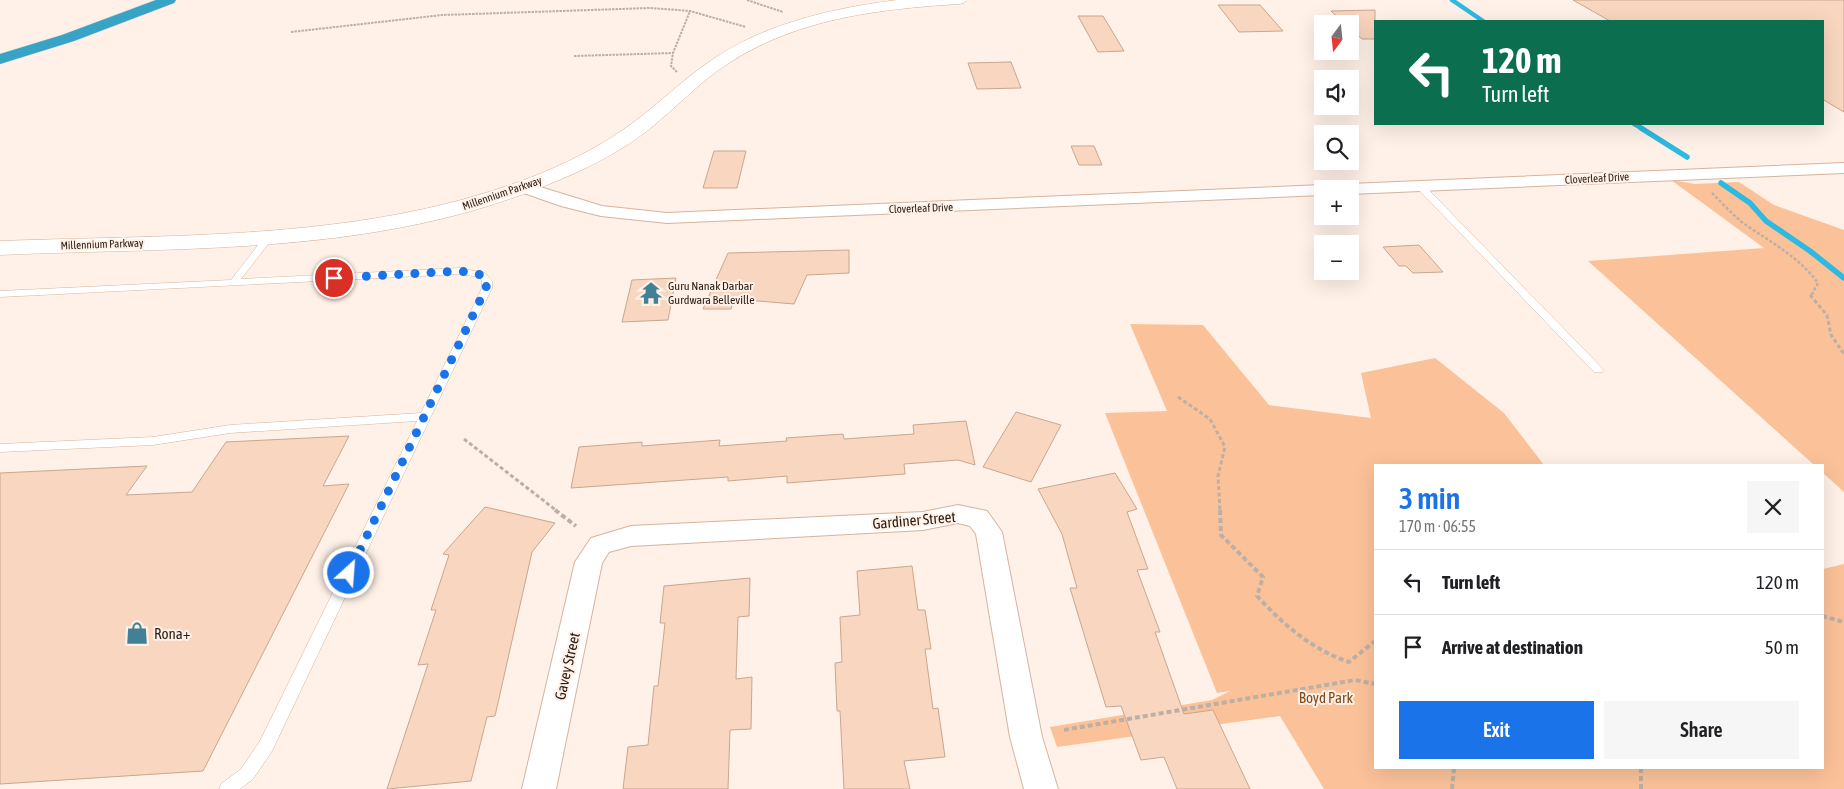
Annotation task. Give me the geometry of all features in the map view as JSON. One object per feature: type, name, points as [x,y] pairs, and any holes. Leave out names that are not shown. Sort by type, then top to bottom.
[{"type":"highway","points":[[0,59],[68,38],[169,0]]},
{"type":"street","name":"Millennium Parkway","points":[[0,248],[268,238],[331,233],[386,224],[460,207],[524,187],[560,173],[609,148],[629,135],[722,61],[770,34],[809,21],[886,5],[959,0]]},
{"type":"street","name":"Cloverleaf Drive","points":[[1359,189],[1844,168]]},
{"type":"street","name":"Cloverleaf Drive","points":[[524,187],[567,202],[601,211],[667,218],[1314,190]]},
{"type":"street","name":"Gardiner Street","points":[[600,545],[631,536],[923,521],[958,514],[978,518],[989,532],[1026,737],[1041,789]]},
{"type":"street","name":"Gavey Street","points":[[538,789],[590,562],[600,545]]},
{"type":"lane","points":[[1420,186],[1598,370]]},
{"type":"lane","points":[[233,283],[268,238]]},
{"type":"lane","points":[[0,294],[460,271],[482,275],[487,281],[486,288],[266,746],[247,774],[227,789]]},
{"type":"lane","points":[[0,448],[153,441],[230,429],[424,417]]},
{"type":"path","points":[[747,0],[809,21]]},
{"type":"path","points":[[291,32],[442,15],[650,8],[690,11],[770,34]]},
{"type":"path","points":[[690,11],[673,53],[671,66],[690,85]]},
{"type":"path","points":[[574,56],[673,53]]},
{"type":"path","points":[[1688,174],[1716,195],[1742,222],[1766,236],[1806,267],[1818,284],[1810,295],[1827,315],[1831,335],[1844,354]]},
{"type":"path","points":[[1178,397],[1210,419],[1225,447],[1218,476],[1221,535],[1263,578],[1257,596],[1285,627],[1328,656],[1349,662],[1374,642]]},
{"type":"path","points":[[464,439],[576,526]]},
{"type":"path","points":[[1824,617],[1844,622]]},
{"type":"path","points":[[1064,730],[1356,680],[1374,684]]},
{"type":"path","points":[[1452,789],[1454,769]]},
{"type":"path","points":[[1641,769],[1642,789]]},
{"type":"green space","points":[[1671,180],[1695,184],[1739,182],[1774,205],[1844,230],[1844,492],[1824,474],[1824,464],[1813,464],[1588,261],[1764,248]]},
{"type":"green space","name":"Boyd Park","points":[[1130,324],[1203,325],[1269,405],[1371,418],[1361,373],[1435,358],[1504,413],[1543,464],[1374,464],[1374,769],[1824,769],[1824,569],[1844,564],[1844,789],[1324,789],[1280,716],[1057,747],[1050,727],[1212,700],[1230,691],[1217,693],[1105,413],[1167,411]]},
{"type":"building","points":[[1573,0],[1844,0],[1844,112],[1824,100],[1824,20],[1608,20]]},
{"type":"building","points":[[1218,5],[1260,5],[1283,31],[1239,32]]},
{"type":"building","points":[[1375,10],[1374,39],[1362,39],[1359,36],[1359,15],[1335,15],[1331,11]]},
{"type":"building","points":[[1078,16],[1103,16],[1124,51],[1098,52]]},
{"type":"building","points":[[1011,62],[1021,88],[977,89],[968,63]]},
{"type":"building","points":[[1071,146],[1094,146],[1102,165],[1079,165]]},
{"type":"building","points":[[714,151],[746,151],[737,188],[703,188]]},
{"type":"building","points":[[1419,245],[1443,272],[1413,273],[1406,266],[1399,266],[1383,247]]},
{"type":"building","points":[[849,250],[849,273],[807,275],[794,304],[734,299],[731,309],[703,309],[728,253]]},
{"type":"building","name":"Guru Nanak Darbar Gurdwara Belleville","points":[[676,278],[668,320],[622,322],[632,280]]},
{"type":"building","points":[[1016,412],[1061,425],[1031,482],[983,467]]},
{"type":"building","points":[[966,421],[975,465],[958,460],[904,464],[905,474],[787,483],[787,476],[728,481],[728,477],[571,488],[579,447],[642,442],[642,446],[720,440],[719,446],[787,441],[786,438],[843,434],[844,439],[914,434],[913,425]]},
{"type":"building","name":"Rona+","points":[[349,436],[323,486],[349,484],[203,771],[0,784],[0,473],[147,466],[126,495],[192,492],[226,442]]},
{"type":"building","points":[[1115,473],[1137,509],[1127,512],[1148,569],[1137,570],[1160,632],[1155,632],[1184,714],[1213,710],[1250,789],[1177,789],[1164,757],[1141,760],[1121,706],[1106,707],[1070,588],[1077,588],[1062,534],[1038,489]]},
{"type":"building","points":[[485,507],[555,523],[532,552],[495,716],[487,717],[471,781],[387,789],[428,664],[418,665],[436,610],[431,610],[449,555],[443,554]]},
{"type":"building","points":[[912,566],[918,610],[925,610],[931,649],[925,649],[933,709],[938,708],[945,757],[904,761],[910,789],[844,789],[840,711],[837,711],[835,663],[842,662],[840,617],[860,615],[857,571]]},
{"type":"building","points":[[750,578],[749,616],[738,617],[736,679],[752,677],[751,729],[730,730],[728,789],[623,789],[628,747],[648,745],[654,686],[658,686],[665,623],[660,623],[664,586]]},
{"type":"waterway","points":[[1452,0],[1482,20]]},
{"type":"waterway","points":[[1636,125],[1643,129]]},
{"type":"waterway","points":[[1641,128],[1687,157]]},
{"type":"waterway","points":[[1721,183],[1750,203],[1766,221],[1810,251],[1844,278]]},
{"type":"place","name":"Guru Nanak Darbar Gurdwara Belleville","points":[[651,293]]},
{"type":"place","name":"Rona+","points":[[137,633]]},
{"type":"route","points":[[334,278],[460,271],[482,275],[487,281],[486,288],[349,573]]}]
